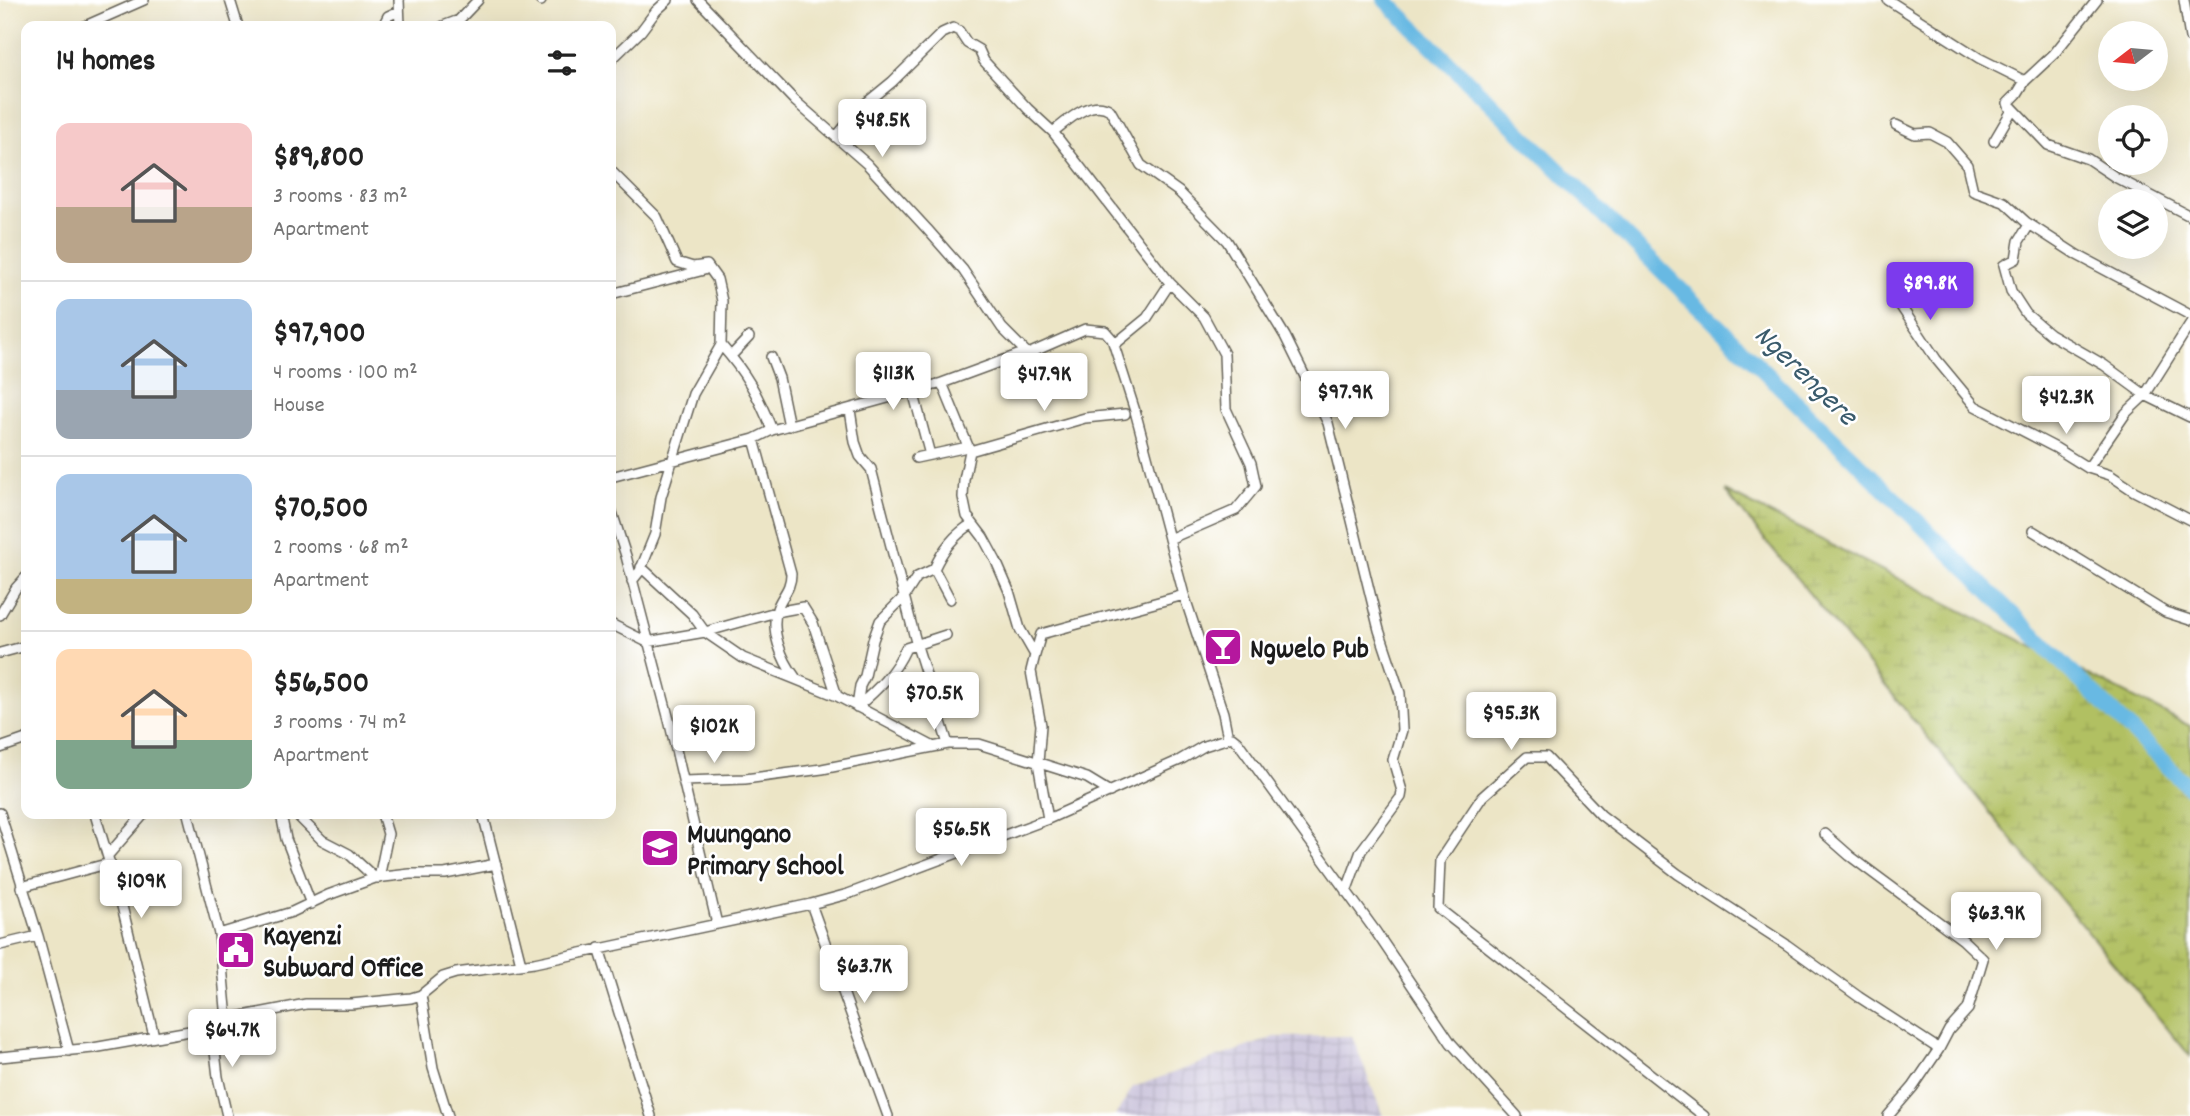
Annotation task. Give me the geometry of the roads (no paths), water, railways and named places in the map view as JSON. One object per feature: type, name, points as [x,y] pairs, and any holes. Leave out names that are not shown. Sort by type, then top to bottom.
[{"type":"street","points":[[96,21],[144,0]]},
{"type":"street","points":[[229,0],[236,21]]},
{"type":"street","points":[[399,0],[399,21]]},
{"type":"street","points":[[462,21],[478,0]]},
{"type":"street","points":[[616,55],[668,0]]},
{"type":"street","points":[[698,0],[795,101],[867,164],[962,270],[1002,328],[1028,354]]},
{"type":"street","points":[[1888,0],[1979,58],[2025,81]]},
{"type":"street","points":[[2008,103],[2025,81],[2054,54],[2098,0]]},
{"type":"street","points":[[2184,0],[2190,38]]},
{"type":"street","points":[[386,21],[388,16],[398,11]]},
{"type":"street","points":[[836,137],[859,109],[892,82],[942,33],[953,28],[959,31],[967,43],[979,50],[984,61],[1053,132],[1170,283],[1204,317],[1224,354],[1226,409],[1251,463],[1256,486],[1236,510],[1169,539]]},
{"type":"street","points":[[1994,141],[2011,112],[2008,103]]},
{"type":"street","points":[[2008,103],[2048,145],[2088,159],[2115,177],[2190,216]]},
{"type":"street","points":[[1053,132],[1087,109],[1101,106],[1110,110],[1141,165],[1179,192],[1227,241],[1285,336],[1328,423],[1379,629],[1400,693],[1402,716],[1402,730],[1393,760],[1402,791],[1401,797],[1361,851],[1346,892]]},
{"type":"street","points":[[1896,125],[1915,134],[1930,133],[1947,142],[1967,165],[1973,191],[2004,202],[2029,225],[2077,255],[2190,315]]},
{"type":"street","points":[[616,176],[657,217],[677,262],[693,267],[707,265],[717,279],[722,301],[721,345],[692,394],[661,497],[655,534],[632,581]]},
{"type":"street","points":[[2029,225],[2019,241],[2016,259],[2004,265],[2011,291],[2026,314],[2050,334],[2104,365],[2145,395],[2190,417]]},
{"type":"street","points":[[616,293],[709,269]]},
{"type":"street","points":[[1114,345],[1147,318],[1170,283]]},
{"type":"street","points":[[1898,302],[1936,359],[1975,406],[2056,448],[2088,468],[2110,475],[2134,491],[2190,520]]},
{"type":"street","points":[[2088,468],[2126,413],[2145,395],[2190,324]]},
{"type":"street","points":[[616,476],[754,439],[772,430],[942,383],[999,361],[1028,354],[1085,329],[1105,331],[1112,339],[1135,411],[1184,595],[1223,713],[1228,738]]},
{"type":"street","points":[[731,356],[749,337]]},
{"type":"street","points":[[721,345],[742,368],[757,392],[772,430]]},
{"type":"street","points":[[771,357],[779,378],[789,426]]},
{"type":"street","points":[[942,383],[966,450],[963,497],[967,516],[996,561],[1009,591],[1020,629],[1035,655]]},
{"type":"street","points":[[913,391],[930,455]]},
{"type":"street","points":[[850,410],[855,442],[860,456],[871,469],[916,644],[948,744]]},
{"type":"street","points":[[916,458],[966,450],[1085,418],[1125,414]]},
{"type":"street","points":[[754,439],[791,574],[791,584],[776,611],[777,634],[782,655],[796,678]]},
{"type":"street","points":[[857,707],[860,686],[880,621],[904,597],[917,577],[934,569],[940,554],[972,524]]},
{"type":"street","points":[[616,526],[683,781],[717,924]]},
{"type":"street","points":[[2033,531],[2165,612],[2190,620]]},
{"type":"street","points":[[641,567],[692,614],[705,632],[743,659],[837,696],[934,747]]},
{"type":"street","points":[[934,569],[950,599]]},
{"type":"street","points":[[0,615],[21,584]]},
{"type":"street","points":[[1048,819],[1038,763],[1041,725],[1031,671],[1041,634],[1184,595]]},
{"type":"street","points":[[616,626],[647,642],[705,632],[776,611],[803,607],[813,623],[837,696]]},
{"type":"street","points":[[857,707],[883,685],[897,667],[906,648],[946,635]]},
{"type":"street","points":[[0,653],[21,647]]},
{"type":"street","points":[[0,1057],[69,1051],[212,1026],[228,1019],[306,1004],[351,1004],[421,995],[448,975],[520,964],[811,904],[848,894],[1048,819],[1180,760],[1204,746],[1228,738],[1237,741],[1256,764],[1451,1043],[1517,1116]]},
{"type":"street","points":[[0,748],[21,741]]},
{"type":"street","points":[[683,781],[745,779],[796,773],[948,744],[979,744],[1087,779],[1110,792]]},
{"type":"street","points":[[1704,1116],[1438,908],[1440,860],[1482,797],[1527,757],[1546,757],[1601,815],[1678,874],[1939,1049]]},
{"type":"street","points":[[0,813],[38,936],[69,1051]]},
{"type":"street","points":[[97,819],[154,1036]]},
{"type":"street","points":[[21,887],[109,858],[140,819]]},
{"type":"street","points":[[189,819],[219,934],[228,1019]]},
{"type":"street","points":[[282,819],[286,838],[311,904]]},
{"type":"street","points":[[301,819],[322,840],[349,854],[377,878]]},
{"type":"street","points":[[377,878],[388,834],[384,819]]},
{"type":"street","points":[[484,819],[520,964]]},
{"type":"street","points":[[1825,834],[1850,856],[1963,940],[1983,959],[1968,1009],[1949,1030],[1913,1087],[1888,1116]]},
{"type":"street","points":[[219,934],[292,912],[328,895],[377,878],[445,874],[496,864]]},
{"type":"street","points":[[811,904],[888,1116]]},
{"type":"street","points":[[0,945],[38,936]]},
{"type":"street","points":[[599,948],[651,1116]]},
{"type":"street","points":[[421,995],[433,1068],[448,1116]]},
{"type":"street","points":[[212,1026],[218,1077],[227,1116]]},
{"type":"waterway","name":"Ngerengere","points":[[1385,0],[2190,788]]},
{"type":"place","name":"Ngwelo Pub","points":[[1223,647]]},
{"type":"place","name":"Muungano Primary School","points":[[660,848]]},
{"type":"place","name":"Kayenzi Subward Office","points":[[236,950]]}]
